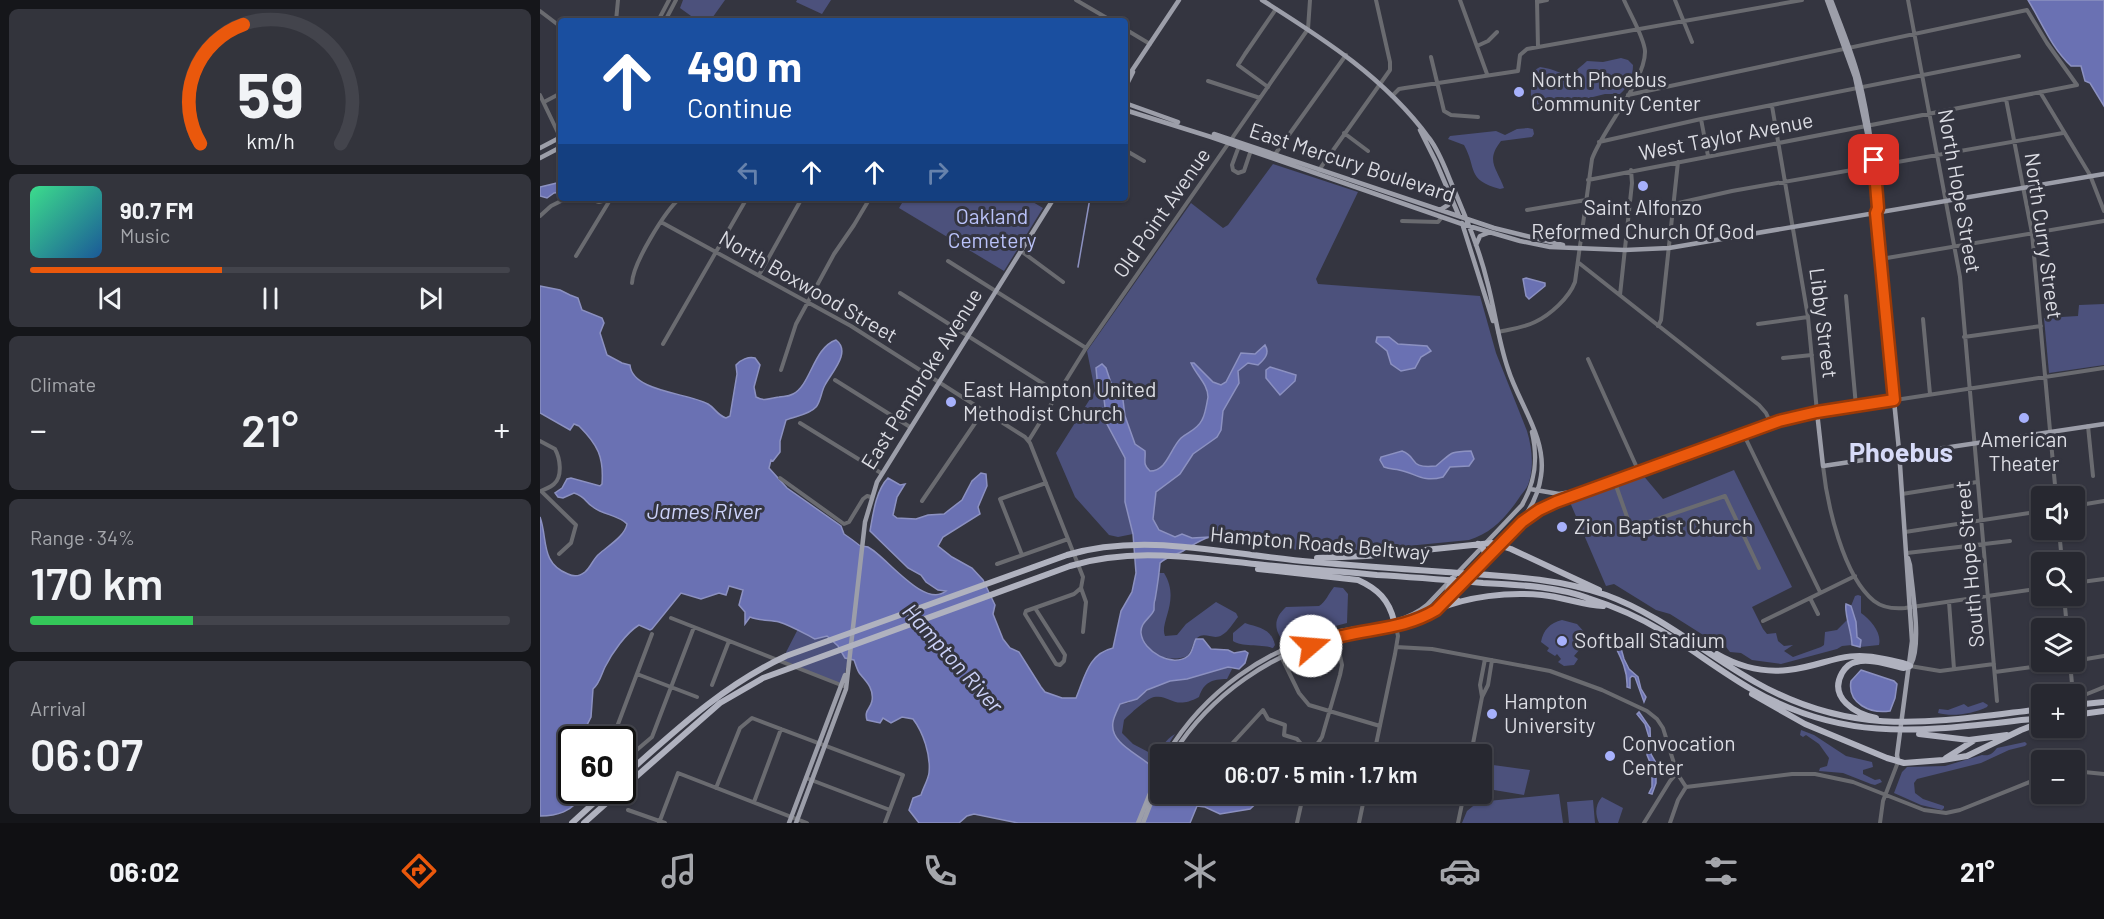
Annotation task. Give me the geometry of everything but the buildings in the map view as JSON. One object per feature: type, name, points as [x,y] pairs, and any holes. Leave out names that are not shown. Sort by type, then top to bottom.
[{"type":"highway","points":[[1260,557],[1333,558],[1480,546],[1489,542],[1575,578],[1629,605]]},
{"type":"highway","name":"Hampton Roads Beltway","points":[[636,766],[720,694],[766,665],[971,588],[1080,551],[1130,544],[1486,575],[1565,584],[1588,589],[1629,605],[1678,632],[1761,686],[1821,711],[1856,719],[1889,723],[1945,720],[2031,710]]},
{"type":"highway","points":[[1475,571],[1485,555],[1480,546]]},
{"type":"highway","name":"Hampton Roads Beltway","points":[[636,778],[720,703],[752,684],[781,671],[1081,563],[1128,554],[1553,589],[1610,606],[1648,623],[1748,687],[1785,706],[1829,721],[1868,728],[1924,730],[2031,719]]},
{"type":"highway","points":[[1226,561],[1250,568],[1358,580],[1371,586],[1383,596],[1391,609],[1395,624]]},
{"type":"highway","points":[[1452,579],[1447,591],[1449,597],[1455,600],[1527,595],[1610,606]]},
{"type":"highway","points":[[1436,610],[1460,600]]},
{"type":"highway","points":[[1678,632],[1729,660],[1761,670],[1793,669],[1856,655],[1878,657],[1910,666]]},
{"type":"highway","points":[[1704,658],[1722,674],[1781,712],[1898,762],[1943,760],[1975,753],[2031,726]]},
{"type":"highway","points":[[1910,666],[1904,668],[1863,661],[1852,663],[1839,678],[1841,696],[1852,709],[1872,717],[1888,720],[1945,720]]},
{"type":"highway","points":[[2085,704],[2104,702]]},
{"type":"highway","points":[[2085,714],[2104,711]]},
{"type":"highway","points":[[1868,728],[1881,732],[1926,734],[1963,740],[2012,734]]},
{"type":"highway","points":[[1943,760],[1976,740]]},
{"type":"highway","points":[[572,823],[593,804]]},
{"type":"highway","name":"Hampton Roads Beltway","points":[[584,823],[606,804]]},
{"type":"main road","points":[[1128,82],[1179,0]]},
{"type":"main road","points":[[1262,0],[1346,55],[1392,96],[1430,138],[1462,224],[1508,369],[1541,449],[1542,470],[1539,491],[1522,522]]},
{"type":"main road","points":[[1829,0],[1848,49],[1859,88],[1867,125],[1878,208],[1876,213],[1917,647],[1915,659],[1910,666],[1898,762]]},
{"type":"main road","points":[[1128,78],[1133,72]]},
{"type":"main road","name":"East Mercury Boulevard","points":[[1128,104],[1318,171],[1466,219],[1572,247]]},
{"type":"main road","name":"East Mercury Boulevard","points":[[1128,111],[1274,156]]},
{"type":"main road","points":[[540,148],[558,139]]},
{"type":"main road","points":[[540,158],[558,149]]},
{"type":"main road","points":[[1439,161],[1476,244],[1491,297],[1497,332]]},
{"type":"main road","name":"East Mercury Boulevard","points":[[1318,171],[1489,233],[1538,245],[1624,250],[1669,248],[2104,174]]},
{"type":"main road","points":[[1440,210],[1448,205],[1451,198]]},
{"type":"main road","name":"East Pembroke Avenue","points":[[789,823],[809,779],[844,687],[863,541],[872,497],[881,473],[1052,201]]},
{"type":"main road","points":[[1476,244],[1480,236],[1489,233]]},
{"type":"main road","points":[[1174,744],[1191,721],[1218,693],[1248,669],[1279,652],[1324,635],[1414,621],[1436,610],[1522,522],[1544,507],[1638,470],[1771,423],[1817,412]]},
{"type":"main road","name":"Libby Street","points":[[1817,412],[1823,466]]},
{"type":"main road","points":[[1489,542],[1518,511],[1530,489],[1536,456],[1530,423]]},
{"type":"main road","points":[[1823,466],[2104,424]]},
{"type":"main road","points":[[1530,489],[1564,494],[1588,489]]},
{"type":"main road","points":[[1180,744],[1192,728],[1222,697],[1247,677],[1282,657],[1336,637],[1395,624],[1420,611],[1452,579],[1480,546]]},
{"type":"main road","name":"East Pembroke Avenue","points":[[797,821],[809,779]]},
{"type":"main road","points":[[1138,823],[1150,793]]},
{"type":"main road","points":[[1143,823],[1150,804]]},
{"type":"street","points":[[616,18],[618,0]]},
{"type":"street","points":[[660,18],[669,0]]},
{"type":"street","points":[[667,18],[676,0]]},
{"type":"street","points":[[1076,0],[1107,18]]},
{"type":"street","points":[[1308,29],[1310,0]]},
{"type":"street","points":[[1318,171],[1389,73],[1390,66],[1376,0]]},
{"type":"street","points":[[1460,0],[1488,74]]},
{"type":"street","points":[[1538,47],[1537,1],[1547,0]]},
{"type":"street","points":[[1497,332],[1525,326],[1543,317],[1572,290],[1577,277],[1592,159],[1599,142],[1628,95],[1644,57],[1644,47],[1624,0]]},
{"type":"street","points":[[1675,0],[1692,42]]},
{"type":"street","points":[[1392,96],[1401,88],[1518,71],[1521,52],[1538,47],[1802,0]]},
{"type":"street","name":"North Hope Street","points":[[1908,0],[1955,246],[1969,388]]},
{"type":"street","points":[[1268,87],[1239,65],[1276,9]]},
{"type":"street","name":"West Taylor Avenue","points":[[1588,180],[2077,85],[2027,10],[1915,33]]},
{"type":"street","points":[[540,11],[558,25]]},
{"type":"street","name":"Old Point Avenue","points":[[1029,440],[1086,348],[1308,29]]},
{"type":"street","points":[[1128,31],[1151,44]]},
{"type":"street","points":[[1477,46],[1488,41],[1497,32]]},
{"type":"street","points":[[1628,95],[1915,33]]},
{"type":"street","points":[[1274,156],[1346,55]]},
{"type":"street","points":[[1599,142],[1701,119],[2019,56]]},
{"type":"street","points":[[1431,57],[1446,113],[1478,117]]},
{"type":"street","points":[[1208,81],[1260,98]]},
{"type":"street","points":[[2040,92],[2063,133],[2091,175],[2104,211]]},
{"type":"street","points":[[540,94],[558,132]]},
{"type":"street","points":[[544,102],[558,95]]},
{"type":"street","name":"North Curry Street","points":[[2006,99],[2031,233],[2042,326],[2055,486]]},
{"type":"street","name":"Libby Street","points":[[1772,106],[1808,317],[1817,412]]},
{"type":"street","points":[[1701,119],[1708,156]]},
{"type":"street","points":[[1344,133],[1368,151]]},
{"type":"street","points":[[1674,204],[2063,133]]},
{"type":"street","points":[[1239,146],[1232,165],[1233,170],[1238,173],[1244,171],[1251,150]]},
{"type":"street","points":[[1128,152],[1144,161]]},
{"type":"street","points":[[1658,326],[1661,320],[1678,162]]},
{"type":"street","points":[[1620,296],[1632,183],[1631,170]]},
{"type":"street","points":[[1527,210],[1586,200]]},
{"type":"street","points":[[540,216],[561,201]]},
{"type":"street","points":[[576,256],[610,201]]},
{"type":"street","points":[[632,283],[635,268],[670,207],[677,201]]},
{"type":"street","points":[[663,344],[745,201]]},
{"type":"street","points":[[759,275],[800,201]]},
{"type":"street","points":[[781,370],[795,327],[834,254],[868,201]]},
{"type":"street","points":[[1402,221],[1438,222],[1442,217]]},
{"type":"street","points":[[1881,259],[2104,221]]},
{"type":"street","name":"North Boxwood Street","points":[[661,222],[851,326],[1029,440]]},
{"type":"street","points":[[1021,251],[1063,282]]},
{"type":"street","points":[[948,261],[1086,348]]},
{"type":"street","points":[[1579,263],[1759,405],[1771,423]]},
{"type":"street","points":[[900,293],[1059,393]]},
{"type":"street","points":[[1846,296],[1856,406]]},
{"type":"street","points":[[1758,324],[1808,317]]},
{"type":"street","points":[[1923,319],[1930,394]]},
{"type":"street","points":[[1964,337],[2042,326]]},
{"type":"street","points":[[1783,358],[1812,355]]},
{"type":"street","points":[[1588,358],[1638,470]]},
{"type":"street","points":[[1817,412],[2104,368]]},
{"type":"street","points":[[835,380],[909,427]]},
{"type":"street","name":"South Hope Street","points":[[1969,388],[1997,701]]},
{"type":"street","points":[[922,501],[984,410]]},
{"type":"street","points":[[800,423],[881,473]]},
{"type":"street","points":[[2088,426],[2092,476]]},
{"type":"street","points":[[1743,433],[1820,592]]},
{"type":"street","points":[[1029,440],[1083,577],[1081,588],[1086,602],[1083,632]]},
{"type":"street","points":[[540,441],[555,449],[559,469],[558,478],[554,484],[540,491],[576,525],[571,543],[559,554]]},
{"type":"street","name":"Libby Street","points":[[1823,466],[1831,515],[1839,538],[1855,576],[1875,602],[1891,608],[1912,608],[2031,590]]},
{"type":"street","points":[[780,478],[844,524],[849,522],[863,499],[867,496],[872,497]]},
{"type":"street","points":[[1614,480],[1630,528],[1725,496],[1759,568]]},
{"type":"street","points":[[1902,495],[1977,482]]},
{"type":"street","points":[[1022,555],[1000,499],[1046,483]]},
{"type":"street","points":[[2085,504],[2104,501]]},
{"type":"street","points":[[1905,532],[2031,513]]},
{"type":"street","points":[[997,564],[1068,538]]},
{"type":"street","points":[[1907,556],[2010,541]]},
{"type":"street","points":[[1763,621],[1855,576]]},
{"type":"street","points":[[2085,582],[2104,579]]},
{"type":"street","points":[[1035,608],[1065,656],[1064,661],[1059,665],[1056,664],[1025,617],[1026,611],[1074,594],[1081,588]]},
{"type":"street","points":[[1810,598],[1818,614]]},
{"type":"street","points":[[1949,602],[1954,669]]},
{"type":"street","points":[[671,618],[844,687]]},
{"type":"street","points":[[1376,744],[1398,636],[1395,624]]},
{"type":"street","points":[[636,751],[652,737],[694,627]]},
{"type":"street","points":[[617,726],[652,634]]},
{"type":"street","points":[[1317,744],[1322,736],[1342,665],[1336,637]]},
{"type":"street","points":[[712,685],[729,641]]},
{"type":"street","points":[[1396,647],[1432,649],[1554,672],[1602,690],[1647,711],[1663,728],[1677,773],[1686,787]]},
{"type":"street","points":[[1279,652],[1309,705],[1380,726]]},
{"type":"street","points":[[2085,659],[2104,656]]},
{"type":"street","points":[[1482,697],[1480,685],[1485,659]]},
{"type":"street","points":[[1473,744],[1492,660]]},
{"type":"street","points":[[1910,666],[1938,671],[1994,664]]},
{"type":"street","points":[[1995,672],[2031,667]]},
{"type":"street","points":[[2070,672],[2072,684],[2078,692],[2087,694],[2104,687]]},
{"type":"street","points":[[637,674],[697,697]]},
{"type":"street","points":[[1232,744],[1263,710],[1268,719],[1285,725],[1284,735],[1297,739],[1301,744]]},
{"type":"street","points":[[716,788],[740,728],[752,718],[903,775],[885,823]]},
{"type":"street","points":[[754,802],[781,729]]},
{"type":"street","points":[[1880,823],[1885,794],[1898,762]]},
{"type":"street","points":[[2085,772],[2104,774]]},
{"type":"street","points":[[628,810],[661,822],[678,773],[807,823]]},
{"type":"street","points":[[1644,823],[1677,773]]},
{"type":"street","points":[[1686,787],[1807,774],[1846,780],[1924,810],[1946,813],[1960,810],[2031,781]]},
{"type":"street","points":[[809,779],[890,810]]},
{"type":"street","points":[[1670,823],[1678,800],[1686,787]]},
{"type":"street","points":[[1359,823],[1363,804]]},
{"type":"street","points":[[1458,823],[1462,804]]},
{"type":"street","points":[[1297,823],[1301,805]]},
{"type":"green space","points":[[683,0],[725,0],[712,18],[694,18],[680,8]]},
{"type":"green space","points":[[797,0],[831,0],[822,14],[796,2]]},
{"type":"green space","points":[[1621,58],[1633,65],[1630,81],[1620,94],[1605,94],[1581,100],[1541,105],[1534,104],[1530,81],[1534,71],[1540,67],[1569,74],[1587,61],[1603,62]]},
{"type":"green space","points":[[1517,129],[1533,129],[1532,137],[1501,141],[1496,148],[1494,164],[1504,188],[1500,189],[1482,182],[1474,172],[1464,145],[1448,139],[1450,136],[1496,131],[1505,135]]},
{"type":"green space","points":[[1273,164],[1358,192],[1316,279],[1318,284],[1480,296],[1496,353],[1527,431],[1532,463],[1531,476],[1526,489],[1504,518],[1492,529],[1469,540],[1366,550],[1297,550],[1246,539],[1178,538],[1159,530],[1132,524],[1133,534],[1118,537],[1109,535],[1075,497],[1056,453],[1095,391],[1087,351],[1191,203],[1223,228],[1228,225]]},
{"type":"green space","name":"Oakland Cemetery","points":[[903,201],[1031,201],[1043,208],[1004,271],[899,208]]},
{"type":"green space","points":[[2104,304],[2104,365],[2049,373],[2044,318],[2078,316],[2079,305]]},
{"type":"green space","points":[[1734,470],[1792,587],[1752,607],[1763,629],[1767,634],[1776,633],[1778,641],[1784,646],[1793,645],[1784,651],[1793,657],[1824,645],[1825,632],[1837,630],[1848,619],[1852,645],[1781,664],[1752,660],[1741,653],[1730,652],[1722,642],[1708,638],[1670,614],[1656,610],[1614,584],[1606,586],[1569,500],[1642,474],[1663,499]]},
{"type":"green space","points":[[1159,573],[1164,573],[1170,592],[1165,636],[1177,635],[1186,624],[1216,602],[1236,613],[1238,617],[1219,637],[1199,636],[1187,656],[1172,659],[1156,654],[1145,644],[1141,629],[1154,608]]},
{"type":"green space","points":[[1334,587],[1343,588],[1348,594],[1347,623],[1284,642],[1278,633],[1276,624],[1282,611],[1286,607],[1319,606]]},
{"type":"green space","points":[[1855,596],[1861,596],[1861,613],[1875,627],[1879,636],[1879,645],[1860,647],[1861,640],[1857,637],[1851,606]]},
{"type":"green space","name":"Softball Stadium","points":[[1562,620],[1577,624],[1587,635],[1584,639],[1587,641],[1574,656],[1578,659],[1574,665],[1564,666],[1558,662],[1561,659],[1557,654],[1555,656],[1547,651],[1549,648],[1541,642],[1548,628]]},
{"type":"green space","points":[[1245,623],[1271,635],[1275,645],[1273,648],[1233,641],[1233,633]]},
{"type":"green space","points":[[798,629],[812,638],[827,636],[836,644],[848,660],[842,686],[781,662]]},
{"type":"green space","points":[[1228,667],[1232,669],[1227,679],[1209,682],[1199,697],[1190,701],[1178,702],[1154,697],[1124,720],[1122,733],[1133,744],[1150,753],[1150,766],[1126,748],[1115,736],[1113,722],[1120,704],[1128,703],[1157,685]]},
{"type":"green space","points":[[1983,702],[1988,705],[1987,707],[1969,713],[1950,715],[1938,713],[1939,709],[1948,710],[1964,704],[1968,707]]},
{"type":"green space","points":[[1801,730],[1814,735],[1846,756],[1872,762],[1873,767],[1863,770],[1863,774],[1875,780],[1880,779],[1882,782],[1875,785],[1843,773],[1819,771],[1820,768],[1827,766],[1829,758],[1819,744],[1806,735],[1803,737],[1800,735]]},
{"type":"green space","points":[[1175,734],[1169,744],[1164,744],[1169,739]]},
{"type":"green space","points":[[2025,742],[2027,744],[2025,746],[2009,750],[1981,763],[1917,779],[1914,783],[1915,793],[1923,799],[1944,806],[1942,810],[1921,805],[1894,793],[1902,772],[1907,767],[1945,766],[1989,755],[1997,748]]},
{"type":"green space","points":[[1493,765],[1530,770],[1524,795],[1492,790]]},
{"type":"green space","points":[[1559,794],[1563,823],[1462,823],[1467,811],[1476,804],[1492,804],[1492,801]]},
{"type":"green space","points":[[1602,797],[1623,808],[1618,823],[1599,823],[1596,810]]},
{"type":"green space","points":[[1593,800],[1595,823],[1569,823],[1567,802]]},
{"type":"water","points":[[2028,0],[2104,0],[2104,106],[2090,83],[2085,81],[2081,66],[2071,66],[2058,51]]},
{"type":"water","points":[[558,183],[558,192],[547,198],[540,196],[540,187]]},
{"type":"water","points":[[1523,279],[1545,283],[1545,286],[1529,299],[1526,296]]},
{"type":"water","name":"James River","points":[[540,286],[560,290],[578,298],[582,310],[602,318],[604,323],[600,333],[607,355],[630,365],[633,374],[640,381],[699,400],[726,418],[730,416],[737,374],[736,365],[740,362],[747,358],[755,358],[760,365],[754,387],[756,397],[765,399],[788,396],[799,389],[822,351],[836,340],[842,350],[841,356],[818,405],[810,412],[786,420],[780,441],[780,452],[773,461],[771,460],[769,468],[787,488],[841,526],[844,534],[859,545],[876,552],[916,587],[937,595],[946,591],[938,590],[926,582],[921,575],[908,568],[870,531],[878,496],[888,478],[900,485],[905,484],[897,497],[893,515],[897,518],[916,519],[928,515],[944,514],[962,500],[972,481],[981,473],[986,474],[987,486],[978,507],[980,514],[943,537],[938,546],[972,568],[983,580],[995,605],[993,614],[1003,639],[1010,648],[1019,652],[1045,692],[1062,698],[1076,698],[1088,667],[1098,655],[1113,648],[1121,611],[1132,592],[1136,573],[1133,534],[1125,502],[1125,458],[1107,424],[1104,399],[1098,389],[1096,368],[1102,364],[1106,368],[1114,392],[1123,400],[1125,416],[1135,444],[1145,451],[1145,464],[1150,471],[1156,470],[1164,463],[1181,438],[1198,426],[1203,418],[1208,400],[1207,392],[1191,363],[1194,363],[1213,382],[1221,385],[1226,382],[1241,353],[1255,354],[1265,345],[1267,353],[1261,363],[1258,365],[1248,363],[1238,371],[1239,383],[1223,411],[1221,430],[1217,437],[1193,454],[1180,474],[1156,492],[1153,519],[1159,530],[1175,537],[1182,534],[1192,538],[1210,537],[1160,563],[1154,610],[1141,629],[1147,646],[1167,659],[1182,659],[1188,656],[1196,639],[1203,639],[1211,649],[1228,650],[1234,653],[1245,651],[1248,653],[1245,663],[1239,669],[1228,667],[1187,679],[1170,681],[1147,690],[1137,699],[1120,704],[1113,722],[1113,730],[1121,743],[1150,766],[1150,804],[1255,804],[1250,809],[1220,814],[1197,806],[1190,823],[1018,823],[974,814],[967,816],[959,823],[919,823],[909,810],[913,798],[921,795],[928,776],[929,759],[926,744],[913,719],[902,717],[891,723],[883,718],[880,723],[867,720],[866,714],[872,701],[872,693],[854,660],[845,658],[838,646],[827,636],[815,639],[779,622],[750,617],[745,624],[745,612],[739,605],[743,590],[729,586],[726,595],[719,593],[701,599],[681,593],[652,629],[639,625],[624,638],[593,689],[591,717],[586,726],[558,726],[558,804],[574,804],[564,812],[540,816],[540,517],[547,550],[553,564],[575,576],[587,570],[597,556],[620,537],[627,524],[597,510],[574,493],[563,498],[558,497],[555,493],[562,488],[567,479],[571,478],[600,486],[602,484],[601,459],[591,439],[579,426],[574,424],[570,430],[540,413]]},
{"type":"water","points":[[1377,337],[1389,337],[1398,344],[1427,346],[1431,351],[1421,357],[1415,368],[1401,371],[1391,364],[1387,351],[1376,342]]},
{"type":"water","points":[[1270,367],[1296,375],[1295,381],[1280,395],[1266,378],[1266,370]]},
{"type":"water","points":[[1402,451],[1421,466],[1436,466],[1454,452],[1471,451],[1474,459],[1469,466],[1450,467],[1443,477],[1430,479],[1384,467],[1380,460],[1381,457]]},
{"type":"water","points":[[1846,604],[1851,606],[1856,622],[1857,637],[1861,640],[1860,647],[1852,645]]},
{"type":"water","points":[[1617,634],[1624,659],[1629,669],[1638,677],[1646,697],[1644,702],[1635,677],[1630,678],[1630,688],[1627,687],[1625,669],[1613,642]]},
{"type":"water","points":[[1861,670],[1897,684],[1890,711],[1868,709],[1853,696],[1851,681]]},
{"type":"water","points":[[1639,712],[1650,728],[1651,754],[1656,763],[1656,783],[1652,794],[1649,793],[1652,787],[1652,767],[1647,755],[1649,737],[1645,724],[1637,714]]},
{"type":"waterway","points":[[1078,267],[1089,201]]},
{"type":"place","name":"North Phoebus Community Center","points":[[1519,92]]},
{"type":"place","name":"Saint Alfonzo Reformed Church Of God","points":[[1643,186]]},
{"type":"place","name":"East Hampton United Methodist Church","points":[[951,402]]},
{"type":"place","name":"American Theater","points":[[2024,418]]},
{"type":"place","name":"Zion Baptist Church","points":[[1562,527]]},
{"type":"place","name":"Softball Stadium","points":[[1562,641]]},
{"type":"place","name":"Hampton University","points":[[1492,714]]},
{"type":"place","name":"Convocation Center","points":[[1610,756]]},
{"type":"district","name":"Phoebus","points":[[1901,453]]},
{"type":"route","points":[[1311,646],[1340,636],[1396,627],[1436,610],[1522,522],[1556,502],[1638,470],[1779,421],[1817,412],[1894,400],[1876,213],[1878,208],[1874,160]]},
{"type":"water label","name":"Hampton River","points":[[953,658]]}]
